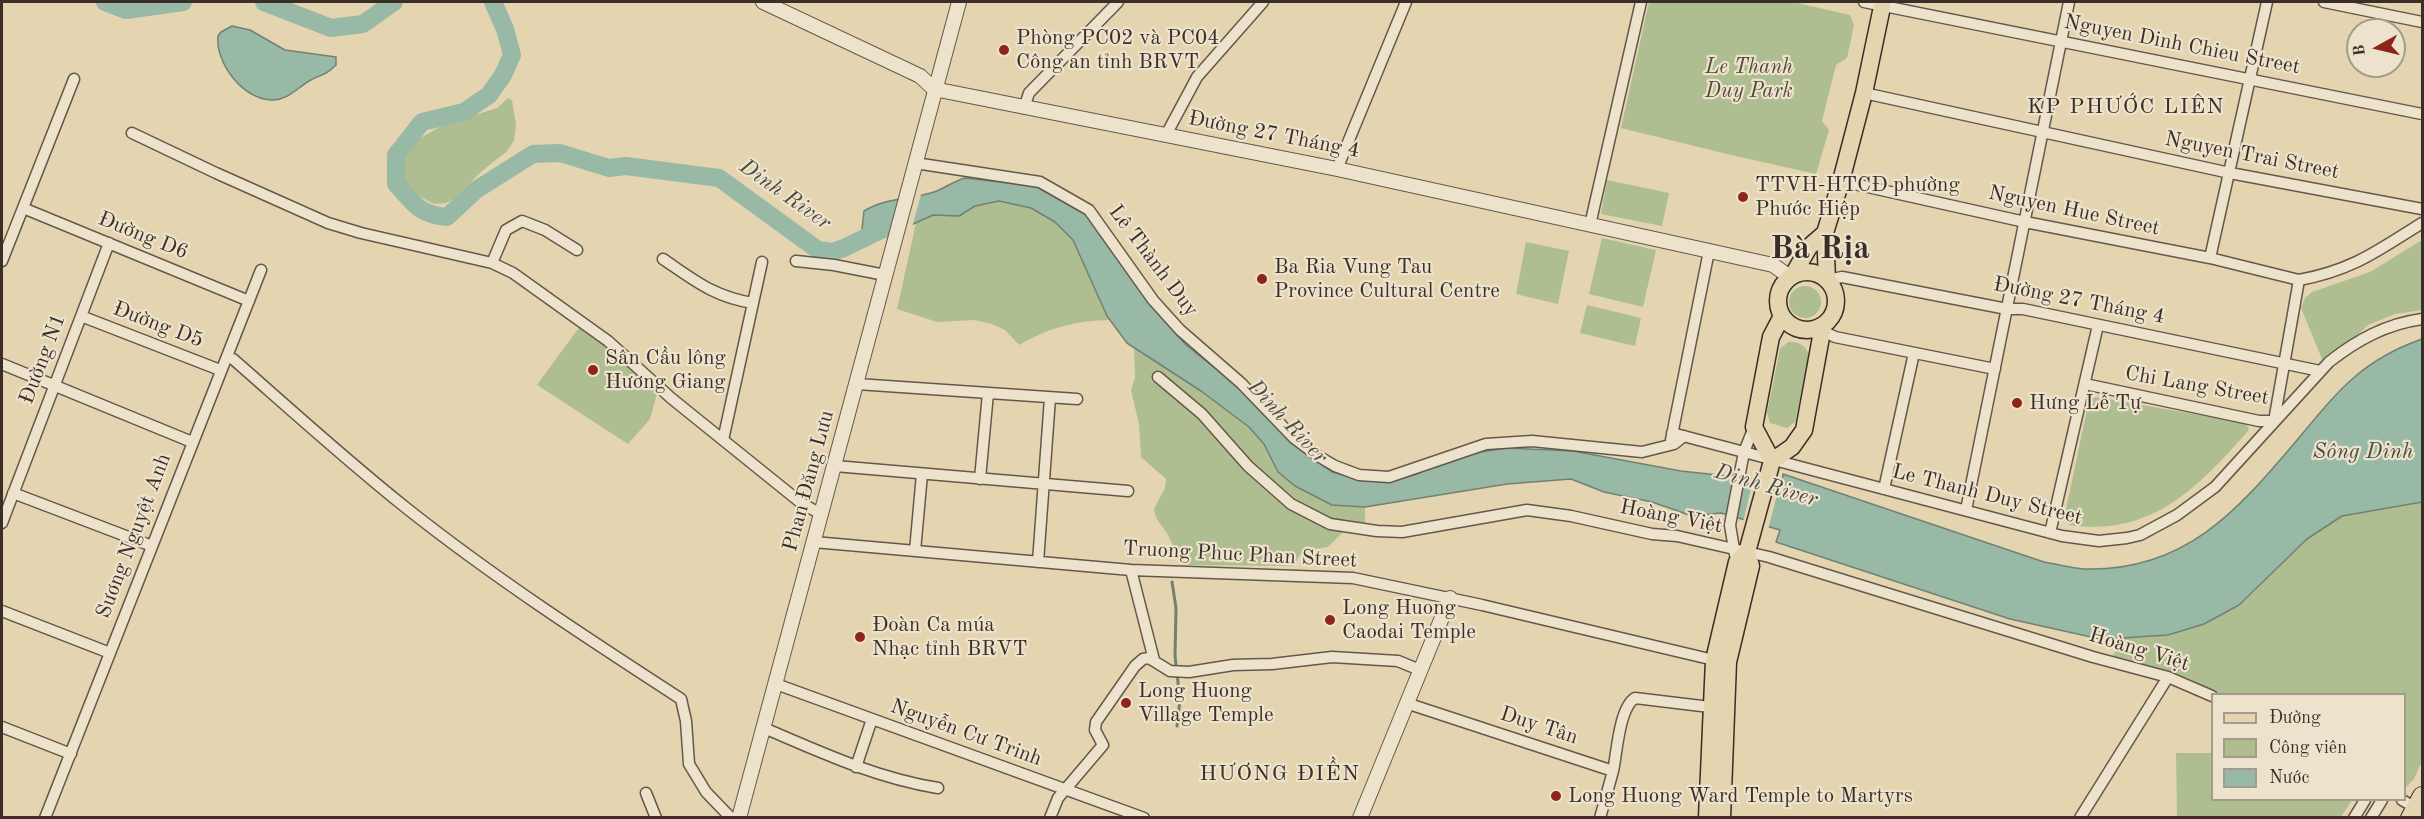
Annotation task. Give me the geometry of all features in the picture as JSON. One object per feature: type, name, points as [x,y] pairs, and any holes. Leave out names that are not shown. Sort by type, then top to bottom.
[{"type":"main road","points":[[1825,233],[1809,247],[1784,283],[1778,300],[1782,316],[1788,324],[1805,331],[1823,326],[1830,320],[1837,302],[1830,281],[1825,233],[1864,93],[1882,3]]},
{"type":"main road","points":[[1791,276],[1811,271],[1830,281]]},
{"type":"main road","points":[[1771,466],[1754,427],[1771,337],[1782,316]]},
{"type":"main road","points":[[1707,818],[1710,707],[1721,661],[1739,555],[1752,532],[1771,466],[1792,447],[1804,430],[1823,326]]},
{"type":"main road","points":[[1721,661],[1722,818]]},
{"type":"street","name":"Đường 27 Tháng 4","points":[[763,2],[920,76],[934,89],[1336,169],[1773,265],[1791,276]]},
{"type":"street","name":"Phan Đăng Lưu","points":[[739,818],[959,2]]},
{"type":"street","points":[[1024,108],[1029,93],[1118,2]]},
{"type":"street","points":[[1166,135],[1197,77],[1263,2]]},
{"type":"street","points":[[1336,169],[1406,2]]},
{"type":"street","points":[[1590,225],[1641,2]]},
{"type":"street","name":"Nguyen Dinh Chieu Street","points":[[1864,2],[1882,3],[2422,114]]},
{"type":"street","points":[[1966,510],[2069,2]]},
{"type":"street","points":[[2210,258],[2267,2]]},
{"type":"street","points":[[2324,2],[2422,22]]},
{"type":"street","points":[[3,254],[74,79]]},
{"type":"street","name":"Nguyen Trai Street","points":[[1864,93],[2230,173],[2422,209]]},
{"type":"street","points":[[132,133],[328,223],[362,233],[448,251],[492,263],[513,273],[608,341],[671,399],[800,502],[822,515]]},
{"type":"street","name":"Lê Thành Duy","points":[[916,159],[1040,182],[1089,210],[1147,292],[1180,330],[1241,383],[1294,438],[1318,456],[1359,475],[1389,477],[1486,444],[1532,441],[1642,453],[1671,445],[1678,435]]},
{"type":"street","name":"Nguyen Hue Street","points":[[1841,181],[2025,222],[2210,258],[2299,280]]},
{"type":"street","name":"Đường D6","points":[[23,208],[249,301]]},
{"type":"street","points":[[492,263],[506,230],[522,221],[545,230],[577,250]]},
{"type":"street","points":[[2299,280],[2326,275],[2354,265],[2422,223]]},
{"type":"street","name":"Đường N1","points":[[2,523],[109,243]]},
{"type":"street","points":[[1678,435],[1709,252]]},
{"type":"street","points":[[663,259],[711,292],[753,303]]},
{"type":"street","points":[[796,261],[886,274]]},
{"type":"street","points":[[723,440],[762,262]]},
{"type":"street","name":"Sương Nguyệt Anh","points":[[45,818],[261,270]]},
{"type":"street","name":"Đường 27 Tháng 4","points":[[1830,281],[1842,277],[2007,309],[2023,309],[2320,371]]},
{"type":"street","name":"Chi Lang Street","points":[[2085,384],[2259,421],[2274,421],[2299,280]]},
{"type":"street","name":"Đường D5","points":[[81,316],[220,370]]},
{"type":"street","name":"Le Thanh Duy Street","points":[[1678,435],[1771,466],[1884,489],[2050,533],[2099,541],[2140,535],[2188,508],[2215,487],[2320,371],[2346,349],[2378,331],[2422,319]]},
{"type":"street","points":[[2050,533],[2098,325]]},
{"type":"street","points":[[1823,326],[1827,333],[1835,337],[1995,369]]},
{"type":"street","points":[[1884,489],[1914,353]]},
{"type":"street","points":[[233,359],[406,508],[551,615],[681,699],[686,721],[689,764],[706,792],[731,818]]},
{"type":"street","points":[[2,364],[192,442]]},
{"type":"street","name":"Hoàng Việt","points":[[1158,377],[1202,414],[1248,466],[1291,504],[1330,524],[1402,532],[1527,510],[1571,516],[1652,534],[1677,536],[1739,555],[1896,595],[2092,657],[2169,677],[2211,696]]},
{"type":"street","points":[[857,384],[1077,399]]},
{"type":"street","points":[[980,479],[988,393]]},
{"type":"street","points":[[1038,562],[1050,398]]},
{"type":"street","points":[[1739,555],[1730,525],[1743,457],[1754,427]]},
{"type":"street","points":[[835,466],[1128,491]]},
{"type":"street","points":[[915,551],[922,474]]},
{"type":"street","points":[[13,493],[152,546]]},
{"type":"street","name":"Truong Phuc Phan Street","points":[[814,542],[1131,570],[1353,578],[1450,598],[1721,661]]},
{"type":"street","points":[[1131,570],[1154,660]]},
{"type":"street","points":[[1360,818],[1450,598]]},
{"type":"street","points":[[2,611],[110,653]]},
{"type":"street","points":[[1050,818],[1053,806],[1065,789],[1103,745],[1102,739],[1095,730],[1096,722],[1137,664],[1149,658],[1170,671],[1189,672],[1233,664],[1332,657],[1398,662],[1420,670]]},
{"type":"street","points":[[2080,817],[2169,677]]},
{"type":"street","name":"Nguyễn Cư Trinh","points":[[776,684],[1144,818]]},
{"type":"street","points":[[1600,818],[1613,771],[1624,711],[1631,701],[1635,698],[1710,707]]},
{"type":"street","name":"Duy Tân","points":[[1406,703],[1613,771]]},
{"type":"street","points":[[856,767],[872,719]]},
{"type":"street","points":[[2,727],[70,754]]},
{"type":"street","points":[[764,728],[856,767],[910,784],[938,788]]},
{"type":"street","points":[[646,793],[656,818]]},
{"type":"street","points":[[2354,818],[2364,801]]},
{"type":"street","points":[[2371,818],[2381,801]]},
{"type":"green space","name":"Le Thanh Duy Park","points":[[1649,2],[1793,2],[1850,15],[1854,25],[1847,58],[1836,65],[1822,121],[1829,130],[1816,174],[1621,128]]},
{"type":"green space","points":[[508,98],[512,100],[516,125],[514,141],[506,152],[482,171],[454,199],[446,203],[434,204],[404,188],[399,178],[399,165],[409,145],[441,126],[497,108]]},
{"type":"green space","points":[[1607,180],[1669,193],[1662,226],[1601,214]]},
{"type":"green space","points":[[999,201],[1031,208],[1055,222],[1073,240],[1110,320],[1063,326],[1019,345],[1005,330],[992,324],[974,320],[937,322],[897,309],[916,223],[933,215],[959,216],[975,206]]},
{"type":"green space","points":[[1602,238],[1656,250],[1643,307],[1589,294]]},
{"type":"green space","points":[[2422,240],[2422,310],[2395,314],[2368,325],[2353,339],[2322,359],[2301,308],[2305,298],[2312,292],[2370,272]]},
{"type":"green space","points":[[1526,242],[1569,251],[1558,304],[1516,294]]},
{"type":"green space","points":[[1805,286],[1816,291],[1821,302],[1816,313],[1805,318],[1794,313],[1789,302],[1794,291]]},
{"type":"green space","points":[[1587,305],[1641,318],[1635,346],[1580,333]]},
{"type":"green space","name":"Sân Cầu lông Hương Giang","points":[[583,322],[658,390],[650,419],[628,444],[537,385]]},
{"type":"green space","points":[[1788,342],[1801,344],[1809,355],[1795,422],[1787,428],[1770,423],[1767,413],[1780,349]]},
{"type":"green space","points":[[1134,347],[1201,391],[1249,427],[1264,444],[1278,472],[1332,505],[1365,507],[1365,525],[1344,531],[1328,547],[1304,551],[1294,566],[1182,565],[1167,533],[1156,518],[1154,509],[1165,488],[1166,479],[1141,457],[1139,424],[1131,390],[1135,378]]},
{"type":"green space","points":[[2096,397],[2246,423],[2249,430],[2192,488],[2149,515],[2125,523],[2099,527],[2069,525],[2064,518],[2087,410],[2092,399]]},
{"type":"green space","points":[[2422,502],[2422,761],[2414,779],[2406,787],[2406,693],[2219,693],[2185,677],[2113,656],[2121,638],[2168,635],[2204,624],[2239,605],[2307,539],[2342,516]]},
{"type":"green space","points":[[2176,753],[2211,753],[2211,801],[2351,801],[2341,817],[2177,817]]},
{"type":"water","points":[[232,26],[250,30],[285,50],[336,57],[336,65],[284,98],[262,99],[242,87],[226,68],[221,58],[218,36]]},
{"type":"water","name":"Sông Dinh","points":[[965,178],[1035,186],[1086,214],[1147,300],[1186,345],[1240,388],[1295,445],[1332,472],[1354,478],[1387,481],[1414,475],[1460,455],[1507,448],[1573,451],[1681,471],[1782,482],[1783,474],[2044,562],[2084,569],[2121,567],[2154,559],[2183,547],[2210,529],[2234,509],[2257,485],[2355,376],[2385,356],[2422,339],[2422,502],[2342,516],[2307,539],[2239,605],[2204,624],[2168,635],[2100,639],[2010,619],[1776,542],[1780,530],[1721,513],[1692,516],[1652,502],[1604,492],[1571,479],[1507,484],[1365,507],[1332,505],[1295,486],[1278,472],[1264,444],[1249,427],[1201,391],[1127,343],[1107,316],[1073,240],[1055,222],[1031,208],[999,201],[975,206],[959,216],[933,215],[878,240],[862,229],[864,211],[872,206],[934,192]]},
{"type":"pier","points":[[922,191],[912,228],[890,237],[902,195]]},
{"type":"pier","points":[[1780,474],[1782,475],[1768,530],[1743,522],[1754,476],[1780,479]]},
{"type":"waterway","name":"Dinh River","points":[[105,2],[126,10],[183,2]]},
{"type":"waterway","name":"Dinh River","points":[[264,2],[331,28],[363,24],[394,2]]},
{"type":"waterway","name":"Dinh River","points":[[493,2],[505,29],[512,55],[503,75],[489,95],[464,112],[422,122],[396,155],[396,184],[423,211],[447,217],[476,190],[533,154],[560,153],[609,168],[626,166],[719,178],[818,250],[832,252],[844,248],[893,224]]},
{"type":"waterway","points":[[1172,582],[1176,608],[1175,656],[1180,700],[1177,726]]},
{"type":"place","name":"Phòng PC02 và PC04 Công an tỉnh BRVT","points":[[1004,50]]},
{"type":"place","name":"TTVH-HTCĐ phường Phước Hiệp","points":[[1743,197]]},
{"type":"place","name":"Ba Ria Vung Tau Province Cultural Centre","points":[[1262,279]]},
{"type":"place","name":"Sân Cầu lông Hương Giang","points":[[593,370]]},
{"type":"place","name":"Hưng Lễ Tự","points":[[2017,403]]},
{"type":"place","name":"Long Huong Caodai Temple","points":[[1330,620]]},
{"type":"place","name":"Đoàn Ca múa Nhạc tỉnh BRVT","points":[[860,637]]},
{"type":"place","name":"Long Huong Village Temple","points":[[1126,703]]},
{"type":"place","name":"Long Huong Ward Temple to Martyrs","points":[[1556,796]]},
{"type":"district","name":"KP PHƯỚC LIÊN","points":[[2126,107]]},
{"type":"district","name":"Bà Rịa","points":[[1820,249]]},
{"type":"district","name":"HƯƠNG ĐIỀN","points":[[1280,774]]}]
